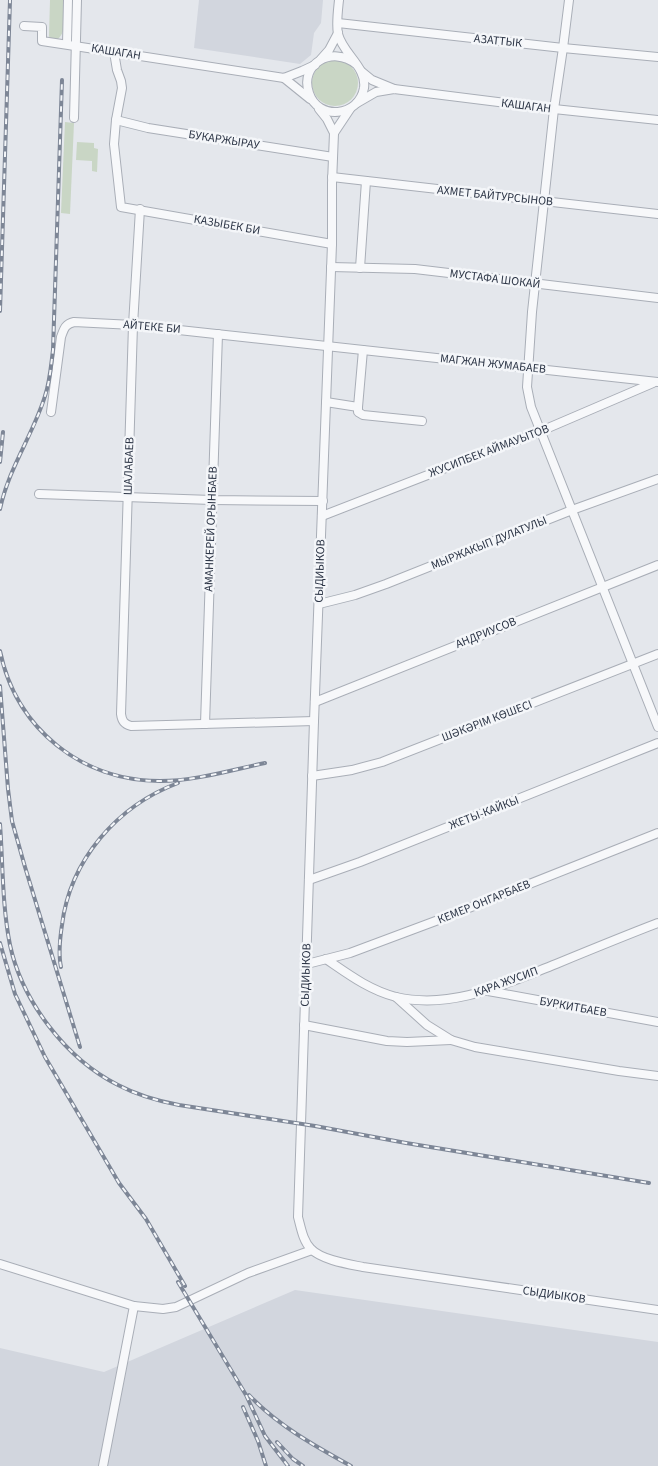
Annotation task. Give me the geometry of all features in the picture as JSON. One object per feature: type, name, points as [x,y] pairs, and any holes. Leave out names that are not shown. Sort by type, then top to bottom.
[{"type":"street","points":[[67,44],[68,0]]},
{"type":"street","points":[[74,118],[77,0]]},
{"type":"street","points":[[338,0],[338,34],[345,50],[358,67],[363,78],[364,87],[357,103]]},
{"type":"street","points":[[569,0],[544,201],[527,387],[531,407],[658,727]]},
{"type":"street","name":"АЗАТТЫК","points":[[338,23],[658,57]]},
{"type":"street","name":"КАШАГАН","points":[[24,26],[42,27],[42,41],[284,78]]},
{"type":"street","points":[[338,34],[329,50],[310,72],[307,81],[311,98],[327,119],[334,133],[350,109],[357,103],[376,92],[394,90]]},
{"type":"street","points":[[114,52],[122,88],[116,120]]},
{"type":"street","points":[[350,109],[333,113],[324,110],[284,78],[302,71],[325,58],[342,56],[349,59],[372,80],[394,90]]},
{"type":"street","name":"КАШАГАН","points":[[394,90],[658,120]]},
{"type":"street","name":"БУКАРЖЫРАУ","points":[[116,120],[148,128],[333,156]]},
{"type":"street","name":"КАЗЫБЕК БИ","points":[[116,120],[114,144],[121,207],[332,244]]},
{"type":"street","name":"СЫДИЫКОВ","points":[[334,133],[332,244],[298,1217],[304,1237],[312,1250],[338,1262],[658,1310]]},
{"type":"street","name":"АХМЕТ БАЙТУРСЫНОВ","points":[[332,177],[658,214]]},
{"type":"street","points":[[360,268],[366,181]]},
{"type":"street","name":"ШАЛАБАЕВ","points":[[140,209],[133,325],[121,714],[124,722],[131,726],[205,724]]},
{"type":"street","name":"МУСТАФА ШОКАЙ","points":[[331,267],[415,269],[658,298]]},
{"type":"street","name":"АЙТЕКЕ БИ","points":[[51,412],[61,337],[68,323],[133,325],[327,346]]},
{"type":"street","name":"АМАНКЕРЕЙ ОРЫНБАЕВ","points":[[205,724],[218,334]]},
{"type":"street","name":"МАГЖАН ЖУМАБАЕВ","points":[[327,346],[657,382]]},
{"type":"street","points":[[363,350],[358,412],[363,415],[422,421]]},
{"type":"street","name":"ЖУСИПБЕК АЙМАУЫТОВ","points":[[322,516],[541,432],[657,382]]},
{"type":"street","points":[[326,402],[358,407]]},
{"type":"street","name":"МЫРЖАКЫП ДУЛАТУЛЫ","points":[[319,604],[355,595],[386,584],[572,510],[658,479]]},
{"type":"street","points":[[39,494],[212,500],[323,500]]},
{"type":"street","name":"АНДРИУСОВ","points":[[315,702],[658,565]]},
{"type":"street","name":"ШӘКӘРІМ КӨШЕСІ","points":[[312,776],[352,770],[382,762],[658,654]]},
{"type":"street","points":[[205,724],[314,721]]},
{"type":"street","name":"ЖЕТЫ-КАЙКЫ","points":[[309,880],[658,743]]},
{"type":"street","name":"КЕМЕР ОНГАРБАЕВ","points":[[307,964],[350,953],[432,923],[658,833]]},
{"type":"street","name":"КАРА ЖУСИП","points":[[326,959],[373,989],[396,997],[422,1001],[456,998],[488,991],[658,923]]},
{"type":"street","name":"БУРКИТБАЕВ","points":[[488,991],[658,1022]]},
{"type":"street","points":[[396,997],[427,1025],[450,1040]]},
{"type":"street","points":[[304,1025],[387,1041],[450,1040],[484,1048],[658,1076]]},
{"type":"street","points":[[0,1264],[134,1306],[163,1309],[176,1307],[248,1273],[312,1250]]},
{"type":"street","points":[[103,1466],[134,1306]]},
{"type":"shaded area","points":[[199,0],[323,0],[321,23],[314,33],[311,55],[300,64],[194,48]]},
{"type":"shaded area","points":[[295,1290],[658,1342],[658,1466],[0,1466],[0,1348],[104,1372]]},
{"type":"green space","points":[[50,0],[64,0],[64,26],[58,39],[50,39],[49,36]]},
{"type":"green space","points":[[335,60],[348,64],[354,70],[358,83],[354,96],[348,102],[335,106],[322,102],[316,96],[312,83],[316,70],[322,64]]},
{"type":"green space","points":[[65,122],[74,123],[70,214],[61,213]]},
{"type":"green space","points":[[77,142],[94,143],[94,148],[98,149],[97,172],[92,171],[92,161],[76,160]]},
{"type":"railway","points":[[0,311],[10,0]]},
{"type":"railway","points":[[0,509],[9,479],[40,410],[47,390],[50,373],[53,350],[62,80]]},
{"type":"railway","points":[[0,462],[3,432]]},
{"type":"railway","points":[[0,651],[8,679],[21,704],[37,726],[57,745],[79,760],[104,772],[131,779],[173,781],[265,763]]},
{"type":"railway","points":[[0,686],[12,821],[80,1047]]},
{"type":"railway","points":[[61,967],[60,940],[67,901],[75,879],[86,858],[100,838],[135,806],[156,793],[178,783]]},
{"type":"railway","points":[[0,824],[7,930],[16,966],[25,987],[36,1007],[64,1044],[99,1074],[118,1085],[163,1102],[179,1105],[315,1126],[649,1183]]},
{"type":"railway","points":[[0,943],[15,994],[45,1057],[119,1183],[146,1219],[185,1286]]},
{"type":"railway","points":[[178,1282],[246,1395],[265,1436],[288,1466]]},
{"type":"railway","points":[[249,1395],[284,1425],[310,1443],[351,1466]]},
{"type":"railway","points":[[243,1407],[258,1441],[266,1466]]},
{"type":"railway","points":[[277,1442],[293,1459],[303,1466]]}]
